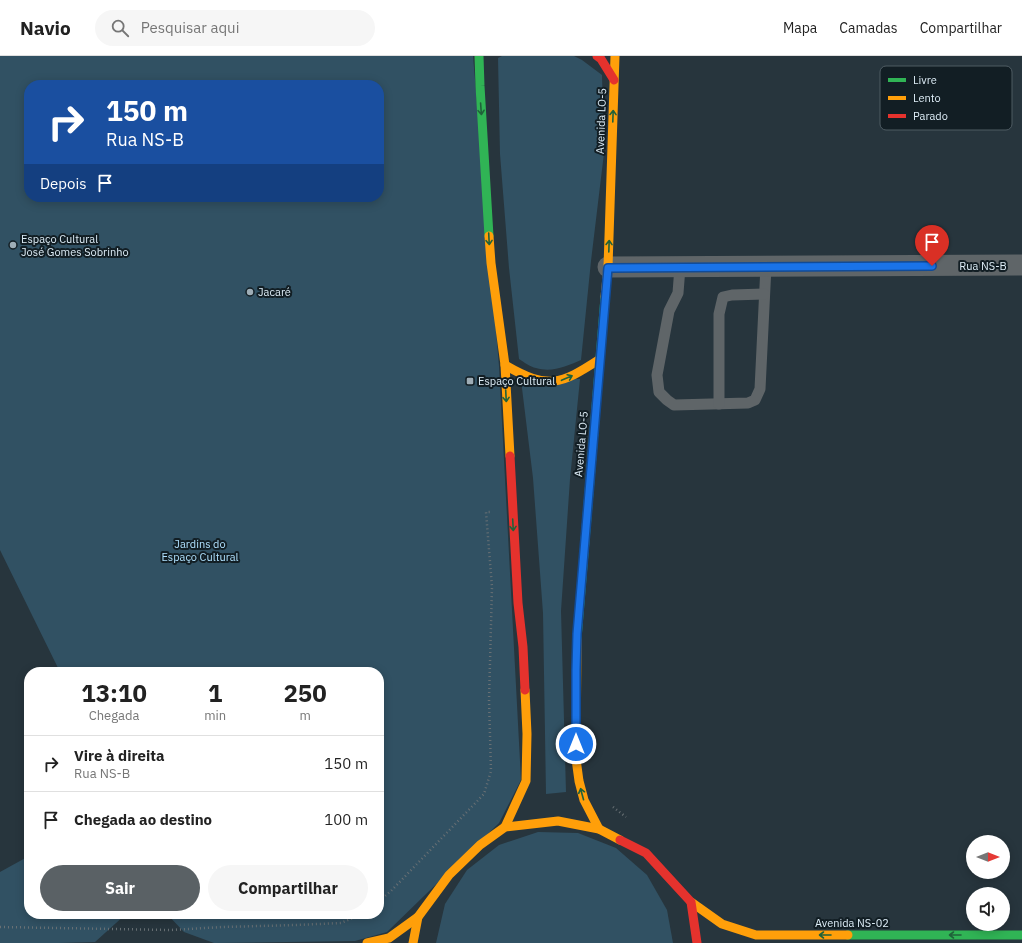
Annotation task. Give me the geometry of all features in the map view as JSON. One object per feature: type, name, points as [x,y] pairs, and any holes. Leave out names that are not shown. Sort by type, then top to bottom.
[{"type":"main road","points":[[367,943],[388,938],[418,918],[449,875],[480,845],[505,827],[526,781],[527,734],[523,647],[518,603],[512,511],[505,365],[491,263],[479,56]]},
{"type":"main road","points":[[597,56],[601,59],[614,80]]},
{"type":"main road","name":"Avenida LO-5","points":[[599,829],[584,800],[579,781],[576,759],[576,670],[577,634],[608,268],[615,56]]},
{"type":"main road","points":[[480,86],[487,73]]},
{"type":"main road","points":[[505,365],[517,373],[536,381],[556,382],[578,373],[600,359]]},
{"type":"main road","name":"Avenida NS-02","points":[[505,827],[558,821],[599,829],[646,853],[691,902],[722,924],[756,935],[1022,934]]},
{"type":"main road","points":[[691,902],[697,943]]},
{"type":"main road","points":[[413,943],[418,918]]},
{"type":"street","name":"Rua NS-B","points":[[608,268],[766,266],[1022,266]]},
{"type":"lane","points":[[680,267],[678,293],[669,311],[657,375],[659,392],[667,400],[674,404],[719,404],[748,402],[755,400],[760,389],[766,266]]},
{"type":"lane","points":[[719,404],[719,314],[723,297],[732,295],[764,294]]},
{"type":"path","points":[[384,897],[484,794],[491,771],[490,700],[492,586],[486,512],[512,511]]},
{"type":"path","points":[[611,805],[627,818]]},
{"type":"path","points":[[0,927],[170,930],[342,923],[351,919]]},
{"type":"green space","name":"Jardins do Espaço Cultural","points":[[0,56],[473,56],[499,366],[521,780],[499,823],[387,932],[355,941],[214,943],[184,932],[172,919],[384,919],[384,667],[58,667],[0,550]]},
{"type":"green space","points":[[502,56],[574,56],[602,75],[604,153],[581,360],[548,370],[529,366],[519,359],[509,268],[500,154],[498,58]]},
{"type":"green space","points":[[580,379],[570,479],[561,611],[566,792],[546,794],[543,613],[533,478],[521,380]]},
{"type":"green space","points":[[538,832],[578,833],[616,848],[647,875],[667,910],[673,943],[436,943],[445,904],[467,870],[499,845]]},
{"type":"green space","points":[[24,859],[24,919],[120,919],[95,942],[0,943],[0,872]]},
{"type":"traffic: fast","points":[[479,56],[489,236]]},
{"type":"traffic: fast","points":[[577,639],[605,297]]},
{"type":"traffic: fast","points":[[848,935],[1022,935]]},
{"type":"traffic: slow","points":[[605,297],[608,267],[615,56]]},
{"type":"traffic: slow","points":[[489,236],[491,263],[505,365],[510,456]]},
{"type":"traffic: slow","points":[[505,365],[532,378],[543,381],[554,381],[564,379],[600,359]]},
{"type":"traffic: slow","points":[[577,639],[576,759],[579,781],[584,800],[599,829]]},
{"type":"traffic: slow","points":[[505,827],[526,781],[527,734],[525,690]]},
{"type":"traffic: slow","points":[[413,943],[418,917],[449,875],[480,845],[505,827],[558,821],[599,829],[620,840]]},
{"type":"traffic: slow","points":[[691,902],[722,924],[756,935],[848,935]]},
{"type":"traffic: slow","points":[[367,943],[389,938],[418,917]]},
{"type":"traffic: jam","points":[[597,56],[601,59],[614,80]]},
{"type":"traffic: jam","points":[[510,456],[518,603],[523,647],[525,690]]},
{"type":"traffic: jam","points":[[620,840],[646,853],[691,902],[697,943]]},
{"type":"place","name":"Espaço Cultural José Gomes Sobrinho","points":[[13,245]]},
{"type":"place","name":"Jacaré","points":[[250,292]]},
{"type":"place","name":"Espaço Cultural","points":[[470,381]]},
{"type":"route","points":[[576,744],[577,634],[608,268],[932,266]]}]
